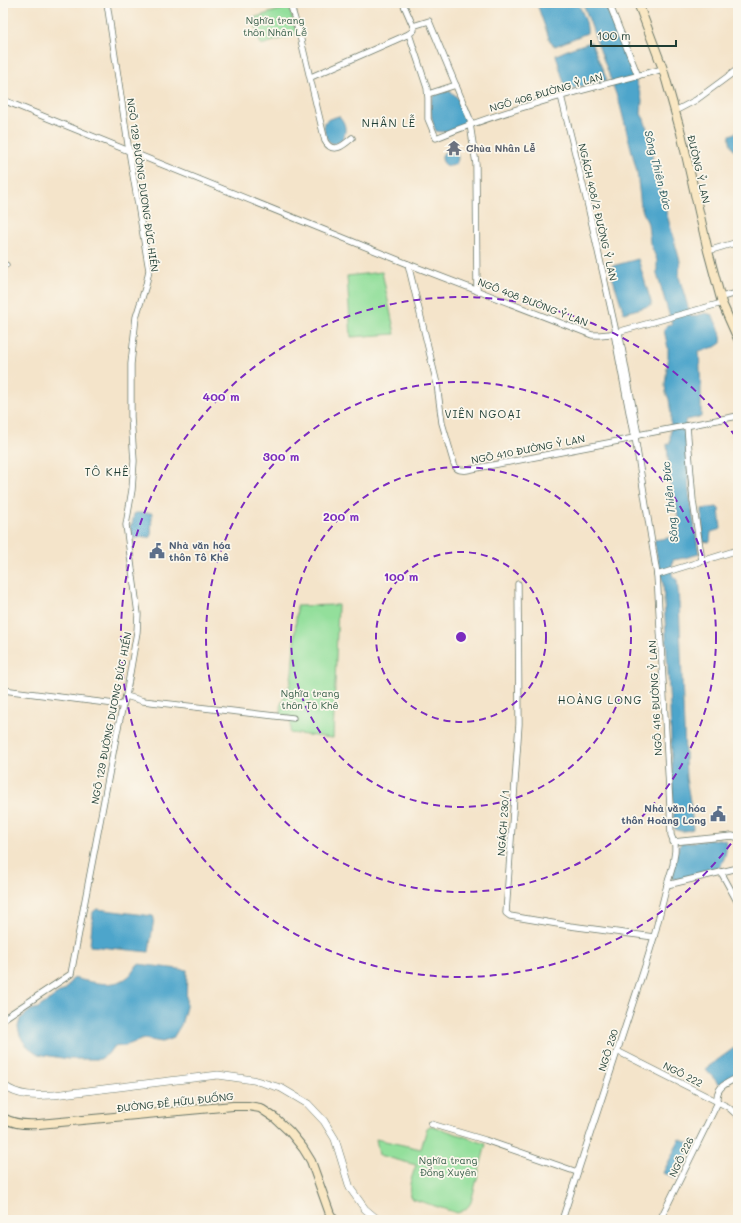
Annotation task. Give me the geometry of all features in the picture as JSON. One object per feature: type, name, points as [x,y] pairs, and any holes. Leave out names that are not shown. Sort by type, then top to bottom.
[{"type":"main road","name":"ĐƯỜNG Ỷ LAN","points":[[638,3],[663,69],[675,111],[708,251],[722,300],[738,340]]},
{"type":"main road","name":"ĐƯỜNG ĐÊ HỮU ĐUỐNG","points":[[3,1118],[28,1125],[233,1106],[260,1108],[275,1118],[290,1132],[311,1160],[330,1214],[334,1220]]},
{"type":"street","name":"NGÕ 129 ĐƯỜNG DƯƠNG ĐỨC HIỀN","points":[[3,1020],[71,974],[126,696],[137,632],[138,614],[126,529],[126,521],[132,490],[134,461],[131,417],[131,364],[136,317],[149,270],[129,151],[107,3]]},
{"type":"street","points":[[290,3],[311,77],[326,143],[337,148],[352,138]]},
{"type":"street","points":[[311,77],[409,34],[414,30],[403,3]]},
{"type":"street","points":[[609,3],[638,76]]},
{"type":"street","points":[[412,26],[429,21],[471,124],[476,164],[477,291]]},
{"type":"street","points":[[409,34],[428,94],[456,85]]},
{"type":"street","name":"NGÕ 406 ĐƯỜNG Ỷ LAN","points":[[428,94],[427,116],[436,138],[471,124],[560,96],[663,69]]},
{"type":"street","points":[[675,111],[696,100],[738,69]]},
{"type":"street","name":"NGÁCH 408/2 ĐƯỜNG Ỷ LAN","points":[[560,96],[588,206],[626,384]]},
{"type":"street","name":"NGÕ 408 ĐƯỜNG Ỷ LAN","points":[[3,100],[408,264],[587,333],[600,335],[616,332],[701,309],[738,293]]},
{"type":"street","points":[[708,251],[738,242]]},
{"type":"street","name":"NGÕ 410 ĐƯỜNG Ỷ LAN","points":[[408,264],[436,384],[443,427],[452,460],[457,469],[461,471],[738,416]]},
{"type":"street","name":"NGÕ 416 ĐƯỜNG Ỷ LAN","points":[[626,384],[636,436],[657,575],[671,835],[675,847],[674,858],[666,885]]},
{"type":"street","points":[[687,426],[693,501],[702,561]]},
{"type":"street","points":[[657,575],[738,550]]},
{"type":"street","name":"NGÁCH 230/1","points":[[518,584],[519,724],[506,913],[510,916],[570,926],[654,937]]},
{"type":"street","points":[[3,690],[123,705]]},
{"type":"street","points":[[126,696],[143,701],[293,718]]},
{"type":"street","points":[[673,842],[732,836],[738,838]]},
{"type":"street","points":[[666,885],[738,868]]},
{"type":"street","points":[[721,872],[738,903]]},
{"type":"street","name":"NGÕ 230","points":[[562,1220],[654,937],[666,885]]},
{"type":"street","name":"NGÕ 222","points":[[617,1051],[728,1107],[738,1116]]},
{"type":"street","points":[[3,1084],[12,1091],[33,1096],[54,1095],[218,1074],[253,1080],[281,1088],[308,1104],[324,1120],[335,1139],[350,1188],[365,1209],[378,1220]]},
{"type":"street","name":"NGÕ 226","points":[[660,1220],[717,1102],[717,1093],[720,1088],[738,1077]]},
{"type":"street","points":[[431,1124],[485,1140],[578,1172]]},
{"type":"green space","name":"Nghĩa trang thôn Nhân Lễ","points":[[289,7],[297,34],[261,45],[253,18]]},
{"type":"green space","points":[[382,272],[395,334],[351,337],[347,276]]},
{"type":"green space","name":"Nghĩa trang thôn Tô Khê","points":[[338,605],[333,738],[290,733],[291,717],[281,716],[281,704],[290,684],[292,672],[297,606]]},
{"type":"green space","name":"Nghĩa trang Đổng Xuyên","points":[[430,1126],[486,1144],[471,1202],[467,1208],[457,1213],[413,1199],[410,1187],[416,1165],[379,1155],[376,1139],[421,1149],[427,1128]]},
{"type":"water","points":[[578,3],[586,21],[587,33],[555,46],[550,41],[537,4]]},
{"type":"water","points":[[583,3],[605,3],[640,92],[642,100],[641,114],[650,138],[653,164],[680,261],[679,277],[691,317],[706,313],[712,315],[721,336],[721,343],[715,347],[699,351],[701,417],[685,420],[689,492],[699,554],[673,560],[672,566],[672,575],[677,580],[679,602],[686,778],[693,829],[686,831],[678,831],[674,828],[670,708],[663,582],[654,540],[675,537],[680,531],[675,496],[671,495],[667,444],[670,443],[671,415],[665,385],[668,348],[664,330],[667,325],[672,324],[657,274],[657,260],[650,243],[648,224],[641,207],[637,172],[620,105]]},
{"type":"water","points":[[591,42],[607,80],[566,90],[556,55]]},
{"type":"water","points":[[449,91],[456,96],[463,107],[467,120],[465,124],[451,130],[443,132],[436,131],[431,114],[432,99],[437,94]]},
{"type":"water","points":[[339,116],[344,124],[345,131],[343,138],[334,144],[329,142],[325,135],[324,123],[329,119]]},
{"type":"water","points":[[738,132],[738,152],[735,152],[732,148],[730,135]]},
{"type":"water","points":[[450,150],[457,155],[458,158],[453,165],[450,166],[443,161],[442,158],[447,151]]},
{"type":"water","points":[[638,259],[652,305],[624,313],[609,267]]},
{"type":"water","points":[[717,507],[719,509],[721,529],[711,532],[709,542],[703,541],[702,509]]},
{"type":"water","points":[[152,513],[151,537],[133,538],[130,525],[132,525],[134,514]]},
{"type":"water","points":[[719,839],[725,840],[726,851],[719,868],[690,877],[672,879],[674,860],[681,843]]},
{"type":"water","points":[[97,909],[153,916],[154,918],[149,952],[90,946],[93,912]]},
{"type":"water","points":[[138,964],[187,970],[186,1007],[181,1025],[173,1038],[162,1042],[144,1039],[124,1046],[113,1047],[108,1054],[100,1059],[68,1059],[38,1054],[28,1047],[23,1041],[18,1027],[20,1019],[31,1010],[38,1008],[66,989],[73,978],[103,984],[118,982],[131,974]]},
{"type":"water","points":[[734,1048],[738,1056],[738,1072],[719,1084],[705,1069]]},
{"type":"water","points":[[680,1139],[693,1145],[676,1179],[663,1173]]},
{"type":"place","name":"Chùa Nhân Lễ","points":[[454,148]]},
{"type":"place","name":"Nhà văn hóa thôn Tô Khê","points":[[157,551]]},
{"type":"place","name":"Nhà văn hóa thôn Hoàng Long","points":[[718,814]]},
{"type":"district","name":"NHÂN LỄ","points":[[389,123]]},
{"type":"district","name":"VIÊN NGOẠI","points":[[483,414]]},
{"type":"district","name":"TÔ KHÊ","points":[[107,472]]},
{"type":"district","name":"HOÀNG LONG","points":[[600,700]]},
{"type":"water label","name":"Sông Thiên Đức","points":[[658,170]]},
{"type":"water label","name":"Sông Thiên Đức","points":[[670,502]]}]
